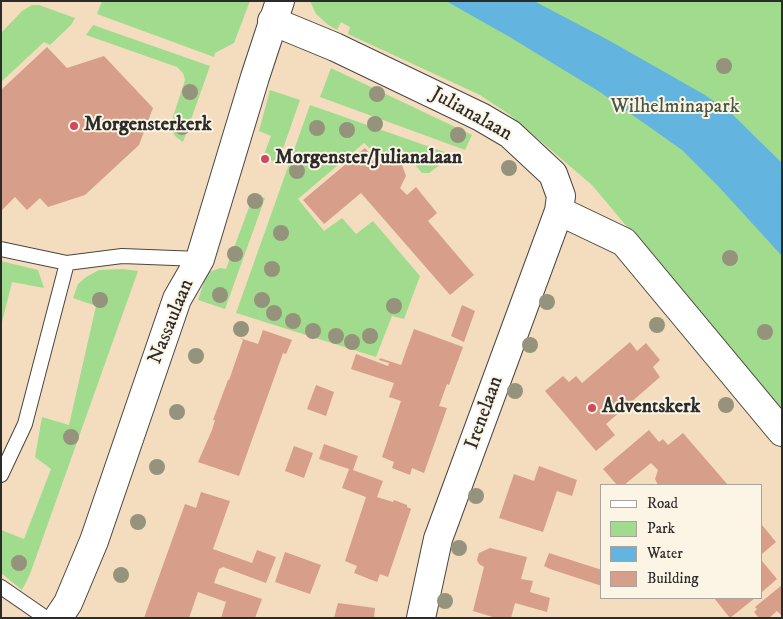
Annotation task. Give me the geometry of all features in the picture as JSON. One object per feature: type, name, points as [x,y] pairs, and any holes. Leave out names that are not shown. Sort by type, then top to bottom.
[{"type":"street","name":"Julianalaan","points":[[276,11],[335,47],[481,117],[510,134],[553,174],[561,196],[559,211]]},
{"type":"street","name":"Nassaulaan","points":[[58,618],[68,603],[94,541],[177,299],[200,259],[276,11]]},
{"type":"street","points":[[559,211],[624,242],[782,432]]},
{"type":"street","name":"Irenelaan","points":[[421,618],[438,539],[559,211]]},
{"type":"lane","points":[[1,249],[67,263],[122,256],[200,259]]},
{"type":"lane","points":[[1,475],[25,424],[67,263]]},
{"type":"lane","points":[[1,587],[46,618]]},
{"type":"green space","points":[[102,1],[250,1],[234,43],[215,53],[214,57],[97,14]]},
{"type":"green space","name":"Wilhelminapark","points":[[310,1],[782,1],[782,412],[592,185],[510,115],[480,95],[348,34],[350,27],[341,22],[337,30],[316,14]]},
{"type":"green space","points":[[32,5],[39,5],[75,18],[71,25],[50,45],[44,42],[1,82],[1,33],[22,11]]},
{"type":"green space","points":[[93,25],[210,66],[183,142],[172,131],[171,123],[185,80],[183,73],[177,67],[86,35]]},
{"type":"green space","points":[[331,68],[472,135],[465,150],[320,97]]},
{"type":"green space","points":[[270,90],[300,100],[278,163],[263,157],[271,136],[259,131]]},
{"type":"green space","points":[[310,105],[453,155],[429,173],[422,173],[400,147],[379,157],[364,143],[298,199],[324,231],[342,218],[356,234],[373,221],[420,276],[404,319],[392,316],[376,357],[236,313]]},
{"type":"green space","points":[[254,194],[265,198],[225,309],[198,300],[207,273],[220,268],[226,269]]},
{"type":"green space","points":[[1,261],[38,270],[44,288],[12,282],[1,326]]},
{"type":"green space","points":[[123,269],[138,271],[30,574],[22,590],[1,573],[1,530],[24,539],[51,469],[35,457],[42,417],[69,425],[96,306],[73,298],[78,284],[86,277],[99,270]]},
{"type":"water","points":[[446,1],[534,1],[610,41],[705,95],[732,114],[782,163],[782,256],[719,187],[682,150],[600,92]]},
{"type":"building","name":"Morgensterkerk","points":[[47,47],[67,68],[104,56],[153,108],[139,145],[85,195],[48,207],[40,198],[27,210],[15,197],[1,211],[1,90]]},
{"type":"building","points":[[365,148],[379,164],[391,160],[402,165],[406,176],[400,188],[407,195],[416,187],[437,213],[428,221],[474,275],[450,295],[361,193],[324,224],[303,200]]},
{"type":"building","points":[[462,305],[475,311],[464,342],[451,336]]},
{"type":"building","points":[[414,329],[463,347],[439,406],[447,408],[424,473],[412,468],[410,475],[392,468],[394,462],[382,457],[401,401],[389,397],[394,383],[351,369],[356,354],[388,366],[389,363],[379,360],[380,358],[401,365]]},
{"type":"building","points":[[263,330],[292,340],[286,354],[283,353],[239,476],[198,462],[212,430],[215,420],[213,420],[243,340],[240,338],[258,344]]},
{"type":"building","name":"Adventskerk","points":[[630,342],[637,351],[646,343],[660,360],[653,367],[660,377],[606,424],[615,435],[596,451],[545,391],[563,376],[569,382],[576,376],[582,383]]},
{"type":"building","points":[[316,385],[334,392],[326,416],[307,409]]},
{"type":"building","points":[[649,430],[659,442],[663,439],[668,445],[683,433],[727,484],[658,484],[655,479],[658,470],[651,463],[625,484],[616,484],[603,469]]},
{"type":"building","points":[[324,444],[358,456],[353,470],[383,481],[377,497],[393,502],[394,500],[407,505],[411,509],[388,577],[380,574],[377,582],[354,573],[357,566],[345,561],[366,497],[342,488],[349,469],[319,459]]},
{"type":"building","points":[[294,446],[313,453],[304,478],[285,471]]},
{"type":"building","points":[[539,466],[577,480],[572,496],[557,491],[543,532],[499,518],[514,474],[534,481]]},
{"type":"building","points":[[201,492],[230,501],[213,549],[252,563],[257,550],[276,557],[266,583],[223,567],[219,569],[214,583],[262,599],[255,618],[221,618],[226,602],[198,592],[189,618],[144,618],[185,504],[196,508]]},
{"type":"building","points":[[763,526],[776,542],[763,553]]},
{"type":"building","points":[[490,548],[527,557],[521,579],[533,581],[530,592],[550,598],[547,612],[515,603],[511,618],[496,618],[473,611],[484,567],[477,560],[479,553]]},
{"type":"building","points":[[285,552],[321,565],[310,594],[275,582]]},
{"type":"building","points":[[549,553],[600,569],[600,585],[550,569],[544,566]]},
{"type":"building","points":[[763,562],[777,579],[763,591]]},
{"type":"building","points":[[782,585],[782,616],[777,611],[769,618],[759,618],[754,612],[757,609],[755,607]]},
{"type":"building","points":[[715,599],[754,599],[730,618]]},
{"type":"building","points":[[338,603],[375,608],[374,618],[334,618]]},
{"type":"place","name":"Morgensterkerk","points":[[74,126]]},
{"type":"place","name":"Morgenster/Julianalaan","points":[[265,159]]},
{"type":"place","name":"Adventskerk","points":[[592,408]]}]
